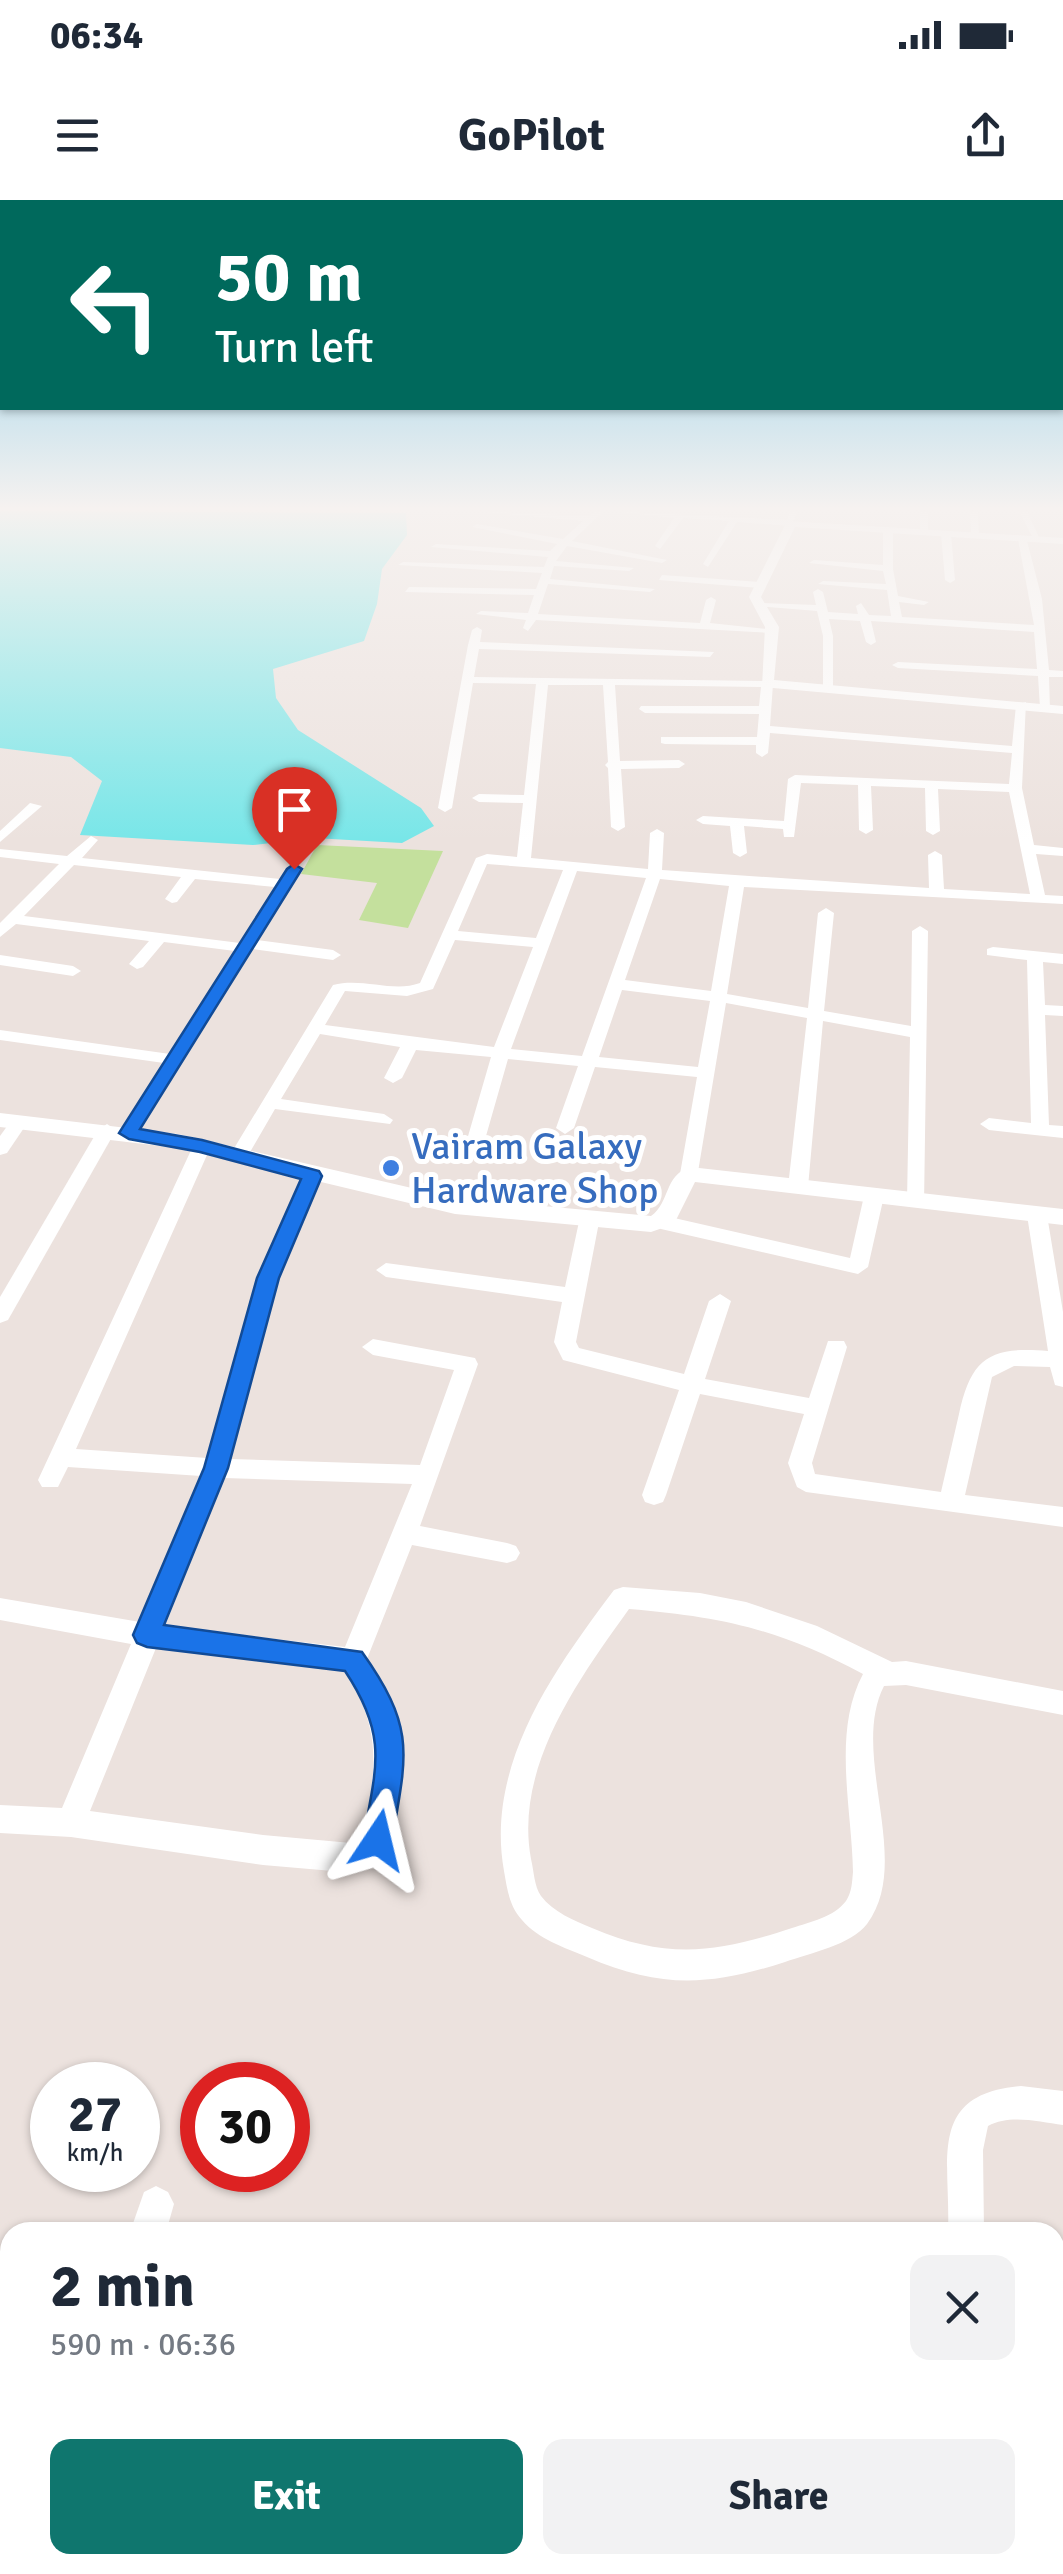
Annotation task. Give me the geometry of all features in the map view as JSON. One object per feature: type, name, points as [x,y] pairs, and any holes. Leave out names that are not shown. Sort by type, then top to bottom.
[{"type":"street","points":[[446,808],[479,622]]},
{"type":"street","points":[[522,646],[530,622]]},
{"type":"street","points":[[621,650],[625,622]]},
{"type":"street","points":[[660,622],[772,630]]},
{"type":"street","points":[[762,741],[771,622]]},
{"type":"street","points":[[825,622],[827,689]]},
{"type":"street","points":[[865,622],[871,642]]},
{"type":"street","points":[[942,622],[1044,628]]},
{"type":"street","points":[[1043,622],[1046,708]]},
{"type":"street","points":[[473,644],[621,650],[710,648],[708,684]]},
{"type":"street","points":[[898,665],[1063,674]]},
{"type":"street","points":[[469,680],[767,684],[1063,710]]},
{"type":"street","points":[[524,859],[542,682]]},
{"type":"street","points":[[609,682],[611,765],[618,827]]},
{"type":"street","points":[[1022,705],[1015,788],[1039,898]]},
{"type":"street","points":[[645,709],[765,710]]},
{"type":"street","points":[[665,740],[1020,750]]},
{"type":"street","points":[[611,765],[679,764]]},
{"type":"street","points":[[703,820],[789,829],[795,780],[1015,788]]},
{"type":"street","points":[[864,782],[866,830]]},
{"type":"street","points":[[931,784],[934,832]]},
{"type":"street","points":[[479,798],[530,799]]},
{"type":"street","points":[[0,838],[36,806]]},
{"type":"street","points":[[736,822],[740,854]]},
{"type":"street","points":[[565,1128],[655,872],[657,834]]},
{"type":"street","points":[[0,932],[91,840]]},
{"type":"street","points":[[1028,849],[1063,852]]},
{"type":"street","points":[[0,854],[191,874],[290,876],[177,1060],[118,1131],[0,1314]]},
{"type":"street","points":[[935,854],[937,892]]},
{"type":"street","points":[[240,1155],[335,991],[344,985],[412,991],[425,988],[481,862],[490,857],[737,882],[1063,900]]},
{"type":"street","points":[[473,1150],[500,1055],[572,864]]},
{"type":"street","points":[[172,899],[191,874]]},
{"type":"street","points":[[690,1174],[737,882]]},
{"type":"street","points":[[798,1186],[826,914]]},
{"type":"street","points":[[13,919],[332,955]]},
{"type":"street","points":[[917,1201],[920,931]]},
{"type":"street","points":[[450,936],[541,943]]},
{"type":"street","points":[[137,964],[160,938]]},
{"type":"street","points":[[993,952],[1063,959]]},
{"type":"street","points":[[1035,958],[1040,1130]]},
{"type":"street","points":[[0,960],[73,971]]},
{"type":"street","points":[[616,984],[719,997],[919,1033]]},
{"type":"street","points":[[1036,1008],[1063,1011]]},
{"type":"street","points":[[313,1028],[500,1055],[707,1073]]},
{"type":"street","points":[[0,1035],[177,1060]]},
{"type":"street","points":[[393,1078],[410,1044]]},
{"type":"street","points":[[270,1103],[384,1120]]},
{"type":"street","points":[[0,1148],[10,1121],[118,1131],[202,1146],[312,1176],[458,1206],[640,1224],[660,1222],[858,1268],[874,1196]]},
{"type":"street","points":[[989,1124],[1063,1132]]},
{"type":"street","points":[[50,1480],[202,1146]]},
{"type":"street","points":[[660,1222],[670,1212],[680,1180],[690,1174],[1063,1217]]},
{"type":"street","points":[[71,1823],[216,1468],[268,1278],[312,1176]]},
{"type":"street","points":[[951,1502],[982,1371],[1013,1357],[1062,1370],[1038,1215]]},
{"type":"street","points":[[590,1217],[564,1342],[571,1354],[689,1384],[817,1408]]},
{"type":"street","points":[[386,1270],[574,1296]]},
{"type":"street","points":[[654,1495],[720,1300]]},
{"type":"street","points":[[353,1660],[428,1475],[467,1364],[373,1346]]},
{"type":"street","points":[[836,1346],[800,1464],[804,1480],[814,1485],[1063,1517]]},
{"type":"street","points":[[61,1457],[216,1468],[428,1475]]},
{"type":"street","points":[[405,1533],[507,1553]]},
{"type":"street","points":[[886,1672],[868,1682],[865,1696],[861,1797],[870,1886],[855,1915],[744,1961],[667,1968],[618,1956],[550,1926],[524,1898],[514,1845],[518,1788],[529,1748],[571,1668],[624,1598],[722,1607],[756,1615],[844,1649],[886,1672],[1063,1703]]},
{"type":"street","points":[[0,1610],[147,1635],[353,1660],[374,1691],[391,1734],[378,1840],[366,1852],[347,1858],[71,1823],[0,1819]]},
{"type":"street","points":[[966,2222],[963,2153],[968,2129],[978,2115],[993,2103],[1010,2101],[1063,2108]]},
{"type":"green space","points":[[317,845],[443,851],[408,928],[359,920],[377,883],[301,874]]},
{"type":"water","points":[[0,622],[371,622],[364,641],[273,669],[276,698],[298,730],[421,808],[434,826],[402,843],[314,838],[253,845],[80,835],[102,781],[71,757],[0,748]]},
{"type":"place","name":"Vairam Galaxy Hardware Shop","points":[[391,1168]]},
{"type":"route","points":[[294,869],[129,1133],[202,1146],[312,1176],[268,1278],[216,1468],[147,1635],[353,1660],[374,1691],[391,1734],[378,1840]]}]
